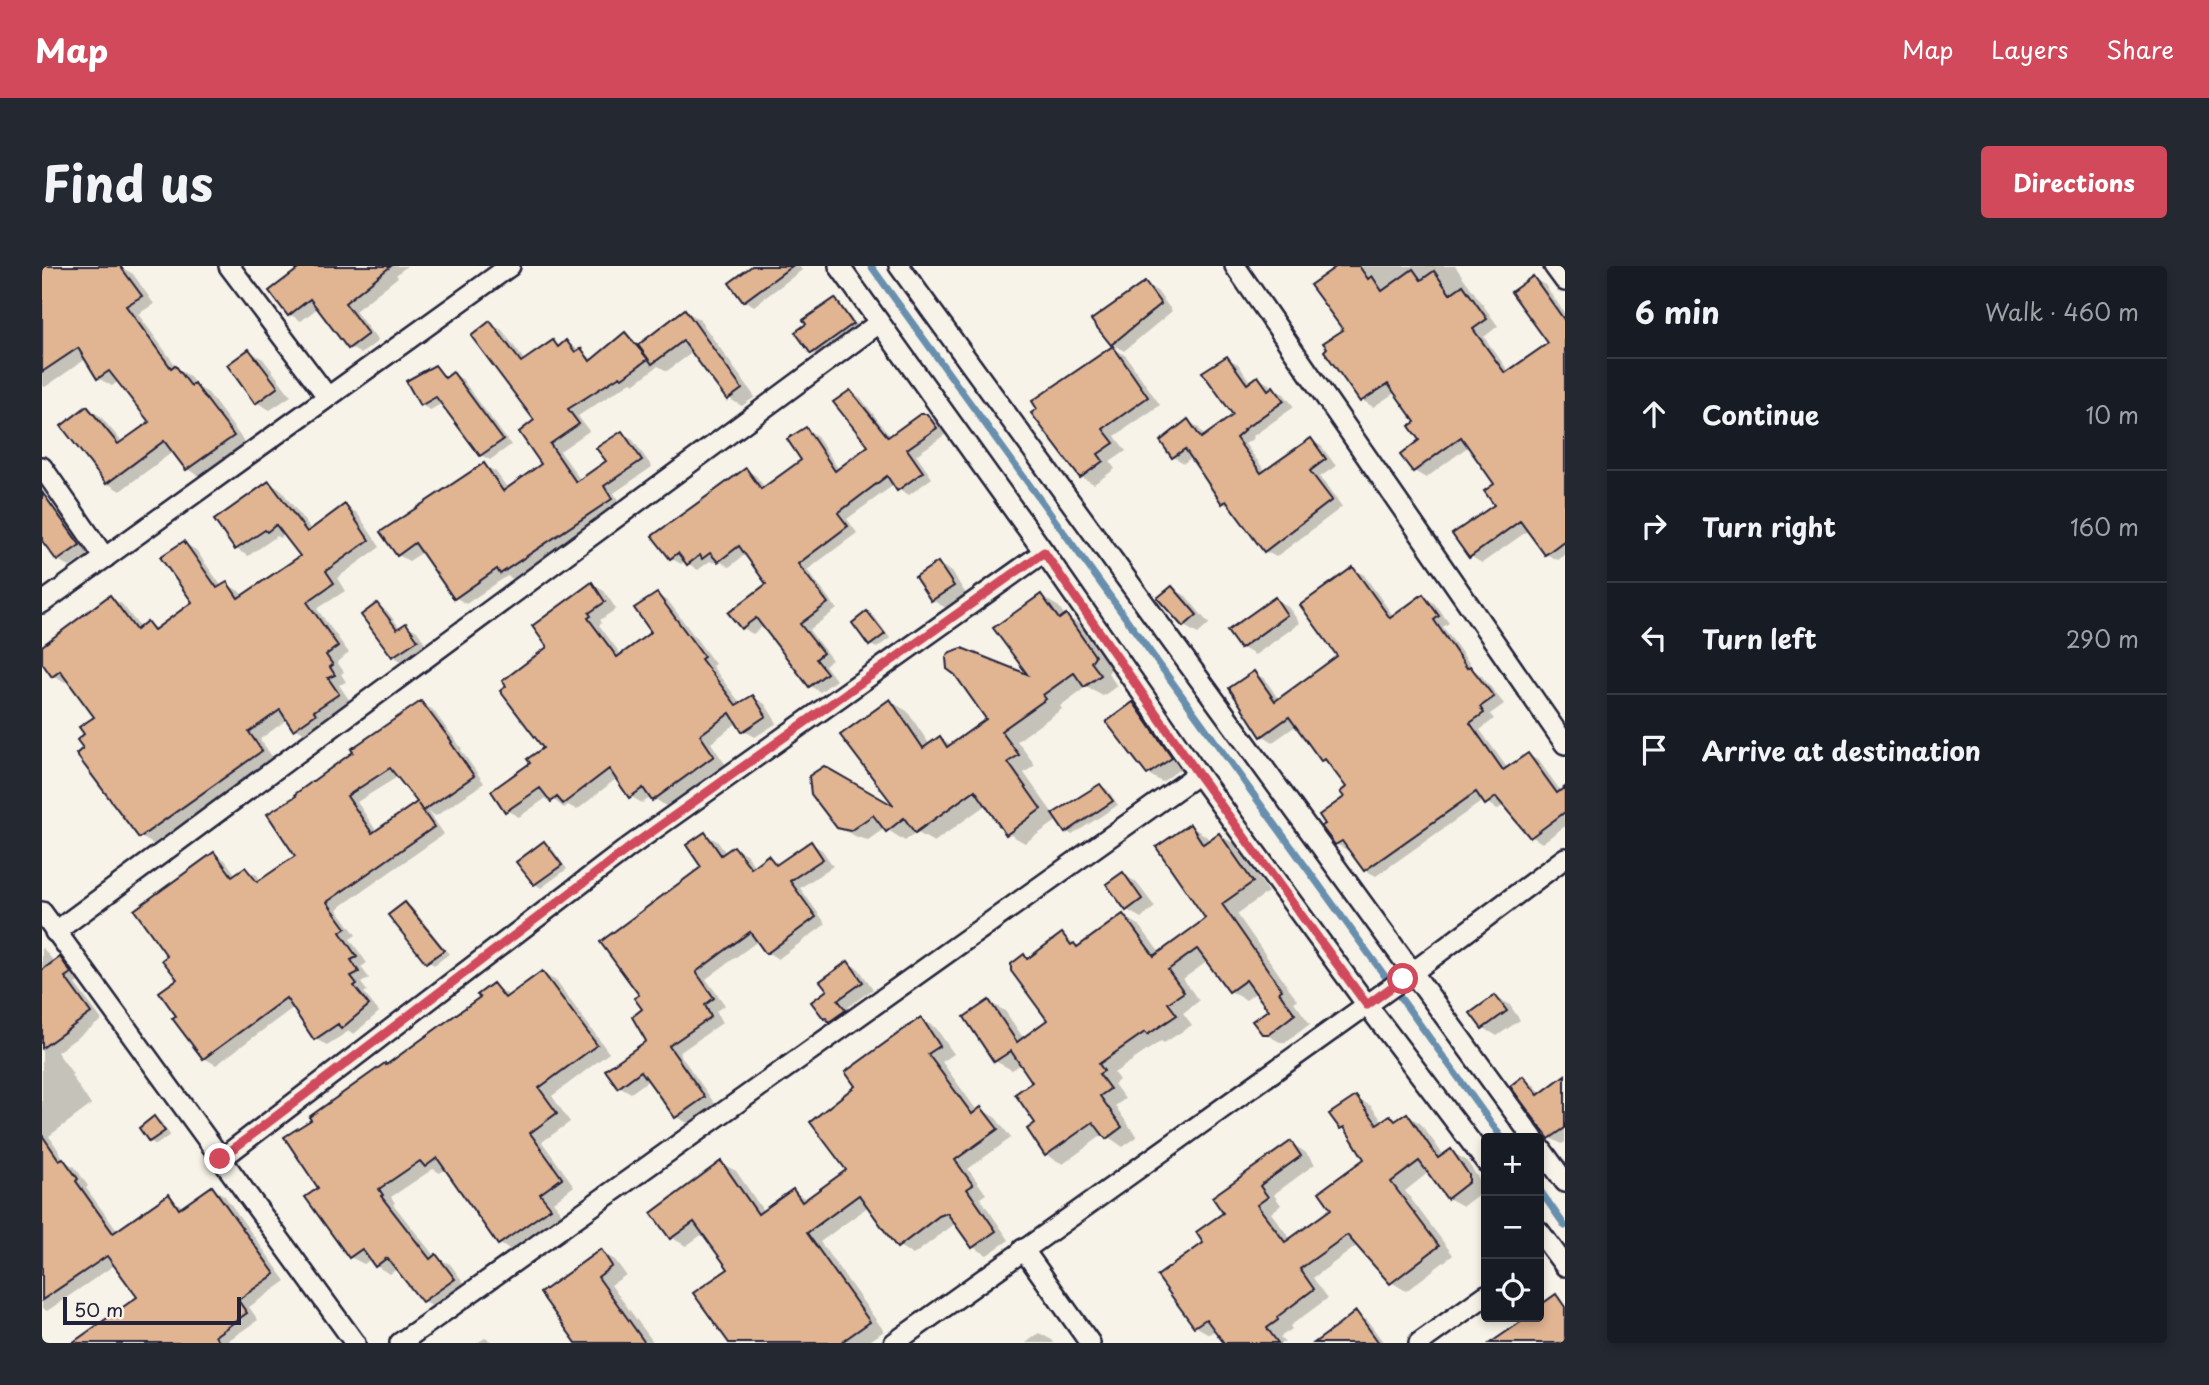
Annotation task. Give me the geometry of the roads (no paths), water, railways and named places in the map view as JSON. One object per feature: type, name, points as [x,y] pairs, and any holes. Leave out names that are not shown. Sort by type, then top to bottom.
[{"type":"street","points":[[229,266],[327,396]]},
{"type":"street","points":[[42,603],[510,266]]},
{"type":"street","points":[[839,266],[1044,552],[1198,774],[1373,1000],[1481,1155]]},
{"type":"street","points":[[899,266],[1408,975],[1529,1133]]},
{"type":"street","points":[[1235,266],[1565,744]]},
{"type":"street","points":[[1554,266],[1565,281]]},
{"type":"street","points":[[55,932],[878,323]]},
{"type":"street","points":[[42,467],[105,558]]},
{"type":"street","points":[[220,1159],[629,848],[1044,552]]},
{"type":"street","points":[[400,1343],[1198,774]]},
{"type":"street","points":[[894,1343],[916,1337],[1023,1249],[1408,975],[1565,858]]},
{"type":"street","points":[[42,912],[355,1343]]},
{"type":"street","points":[[1544,1153],[1565,1182]]},
{"type":"street","points":[[1023,1249],[1090,1343]]},
{"type":"street","points":[[1546,1254],[1565,1266]]},
{"type":"street","points":[[1419,1343],[1481,1300]]},
{"type":"waterway","points":[[871,266],[1498,1133]]},
{"type":"waterway","points":[[1544,1196],[1565,1226]]}]
